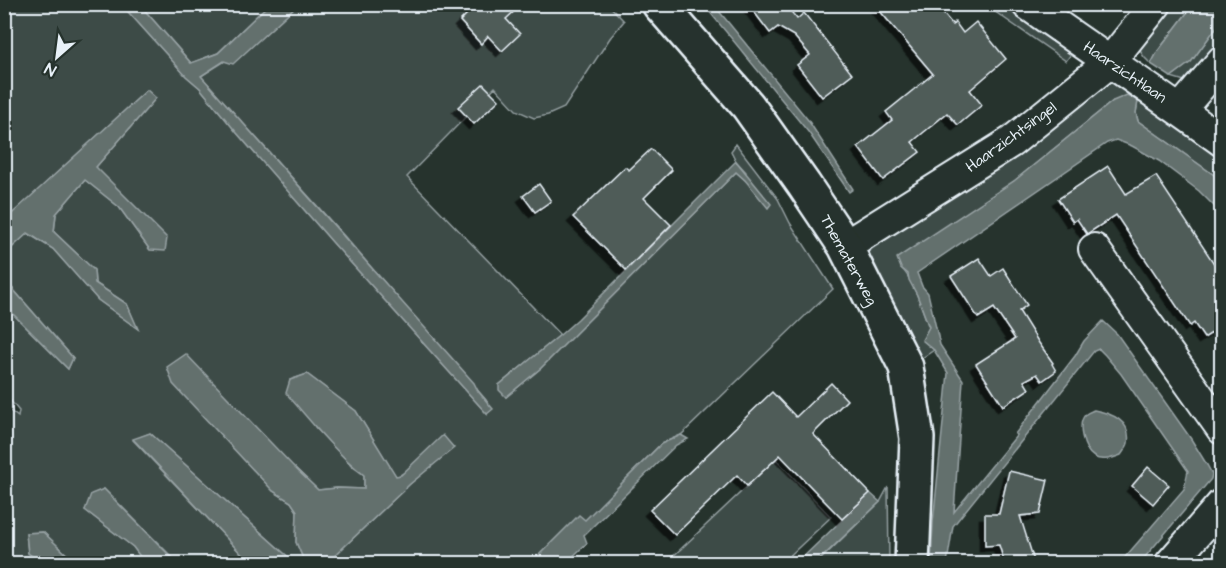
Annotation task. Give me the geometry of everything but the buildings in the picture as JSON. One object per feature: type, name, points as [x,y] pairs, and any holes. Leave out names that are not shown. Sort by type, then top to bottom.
[{"type":"street","name":"Thematerweg","points":[[659,4],[748,106],[804,185],[845,246],[906,367],[917,438],[912,564]]},
{"type":"street","name":"Haarzichtlaan","points":[[1027,4],[1221,141]]},
{"type":"street","name":"Haarzichtsingel","points":[[845,246],[1011,142],[1109,63],[1156,4]]},
{"type":"street","points":[[1180,110],[1221,61]]},
{"type":"street","points":[[1094,249],[1217,409]]},
{"type":"street","points":[[1170,564],[1221,504]]},
{"type":"shaded area","points":[[608,4],[624,21],[610,38],[564,108],[534,118],[516,110],[495,87],[407,177],[560,335],[499,385],[506,397],[541,368],[736,172],[745,180],[746,172],[731,151],[736,144],[778,199],[790,223],[833,289],[681,435],[661,444],[585,521],[579,516],[531,563],[327,563],[410,484],[453,448],[396,477],[356,411],[307,374],[290,380],[315,427],[353,467],[364,475],[364,489],[318,490],[294,467],[174,384],[273,491],[291,502],[297,511],[296,542],[305,563],[295,563],[150,433],[133,440],[250,563],[178,563],[104,489],[85,510],[133,547],[145,563],[76,563],[43,532],[26,533],[28,553],[42,563],[5,563],[5,407],[18,417],[19,411],[5,394],[5,306],[68,369],[73,358],[5,280],[5,254],[27,233],[53,249],[98,300],[137,328],[127,304],[95,283],[94,270],[54,232],[56,214],[85,180],[119,207],[150,250],[96,167],[155,99],[147,90],[5,221],[4,5],[122,5],[186,76],[200,88],[334,244],[487,414],[486,400],[201,76],[225,61],[233,63],[297,5]]},
{"type":"shaded area","points":[[122,5],[140,5],[191,63],[218,53],[268,5],[297,5],[233,64],[224,61],[201,76],[474,383],[493,409],[487,414],[334,244],[200,88],[186,76]]},
{"type":"shaded area","points":[[140,5],[268,5],[218,53],[191,63]]},
{"type":"shaded area","points":[[704,5],[714,5],[808,120],[853,189],[849,192],[809,133]]},
{"type":"shaded area","points":[[995,5],[1002,5],[1072,53],[1066,61],[991,9]]},
{"type":"shaded area","points":[[1171,5],[1193,5],[1158,51],[1151,64],[1137,46]]},
{"type":"shaded area","points":[[1193,5],[1221,5],[1221,21],[1191,62],[1171,77],[1151,64],[1158,51]]},
{"type":"shaded area","points":[[1221,21],[1221,51],[1191,83],[1171,77],[1191,62]]},
{"type":"shaded area","points":[[1106,78],[1151,105],[1221,156],[1221,180],[1138,121],[1136,113],[1138,101],[1113,101],[901,268],[914,287],[929,328],[923,340],[934,350],[913,364],[869,252],[883,236]]},
{"type":"shaded area","points":[[147,90],[156,98],[96,167],[167,238],[165,251],[150,250],[119,207],[85,180],[56,214],[54,232],[94,270],[95,283],[127,304],[138,329],[98,300],[53,249],[28,233],[5,254],[4,221]]},
{"type":"shaded area","points":[[1127,95],[1138,101],[1136,113],[1138,121],[1221,180],[1221,213],[1199,191],[1159,161],[1116,140],[1107,143],[917,273],[922,286],[928,293],[940,345],[963,380],[954,512],[1017,435],[1015,434],[1084,341],[1103,321],[1117,334],[1191,439],[1212,474],[1211,479],[1140,563],[1120,563],[1184,489],[1188,471],[1121,374],[1099,349],[1094,351],[953,526],[947,563],[931,563],[948,373],[934,350],[922,340],[929,327],[908,274],[901,268],[897,258],[1014,181],[1113,101]]},
{"type":"shaded area","points":[[736,161],[771,204],[768,208],[736,172],[541,368],[506,397],[499,390],[499,385],[578,319]]},
{"type":"shaded area","points":[[5,280],[73,358],[68,369],[5,306]]},
{"type":"shaded area","points":[[186,354],[318,490],[364,489],[364,475],[333,447],[286,393],[290,380],[307,374],[356,411],[396,476],[401,475],[443,435],[454,448],[410,484],[327,563],[305,563],[296,542],[297,511],[291,502],[273,491],[173,384],[167,367]]},
{"type":"shaded area","points":[[1094,410],[1119,419],[1127,429],[1128,443],[1121,455],[1100,459],[1090,454],[1087,449],[1082,436],[1081,424],[1086,414]]},
{"type":"shaded area","points":[[150,433],[295,563],[250,563],[133,439]]},
{"type":"shaded area","points":[[681,435],[688,439],[676,445],[584,535],[587,543],[566,563],[531,563],[579,515],[585,520],[661,444]]},
{"type":"shaded area","points":[[776,459],[831,517],[782,563],[666,563]]},
{"type":"shaded area","points":[[888,487],[889,563],[816,564],[880,502]]},
{"type":"shaded area","points":[[104,489],[177,563],[145,563],[133,547],[85,510],[91,494]]},
{"type":"shaded area","points":[[870,493],[880,502],[816,563],[797,563]]},
{"type":"shaded area","points":[[43,532],[76,563],[42,563],[28,553],[26,533]]}]
